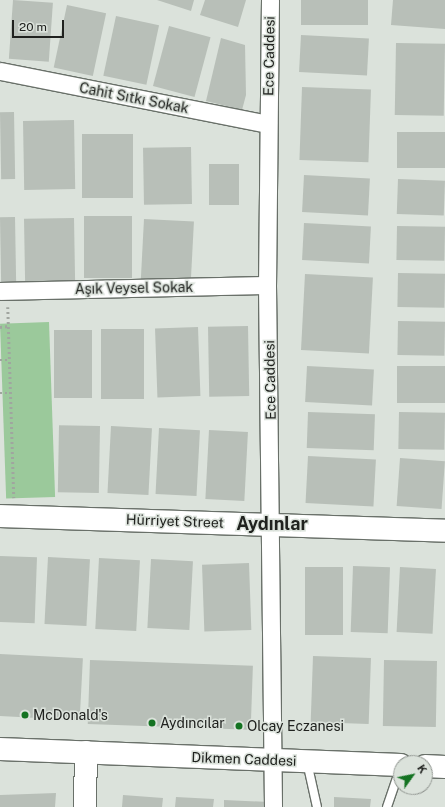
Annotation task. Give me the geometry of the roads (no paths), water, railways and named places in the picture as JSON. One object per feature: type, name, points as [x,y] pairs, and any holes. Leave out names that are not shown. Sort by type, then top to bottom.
[{"type":"street","name":"Ece Caddesi","points":[[270,0],[267,285],[273,524],[270,761],[273,807]]},
{"type":"street","name":"Cahit Sıtkı Sokak","points":[[0,71],[268,124]]},
{"type":"street","name":"Aşık Veysel Sokak","points":[[4,291],[267,285]]},
{"type":"street","name":"Hürriyet Street","points":[[7,516],[445,531]]},
{"type":"street","name":"Dikmen Caddesi","points":[[0,749],[270,761],[393,765]]},
{"type":"street","points":[[85,807],[86,752]]},
{"type":"street","points":[[433,766],[445,767]]},
{"type":"lane","points":[[307,761],[316,807]]},
{"type":"lane","points":[[387,807],[393,789]]},
{"type":"place","name":"McDonald's","points":[[25,715]]},
{"type":"place","name":"Aydıncılar","points":[[152,723]]},
{"type":"place","name":"Olcay Eczanesi","points":[[239,726]]},
{"type":"district","name":"Aydınlar","points":[[272,524]]}]
